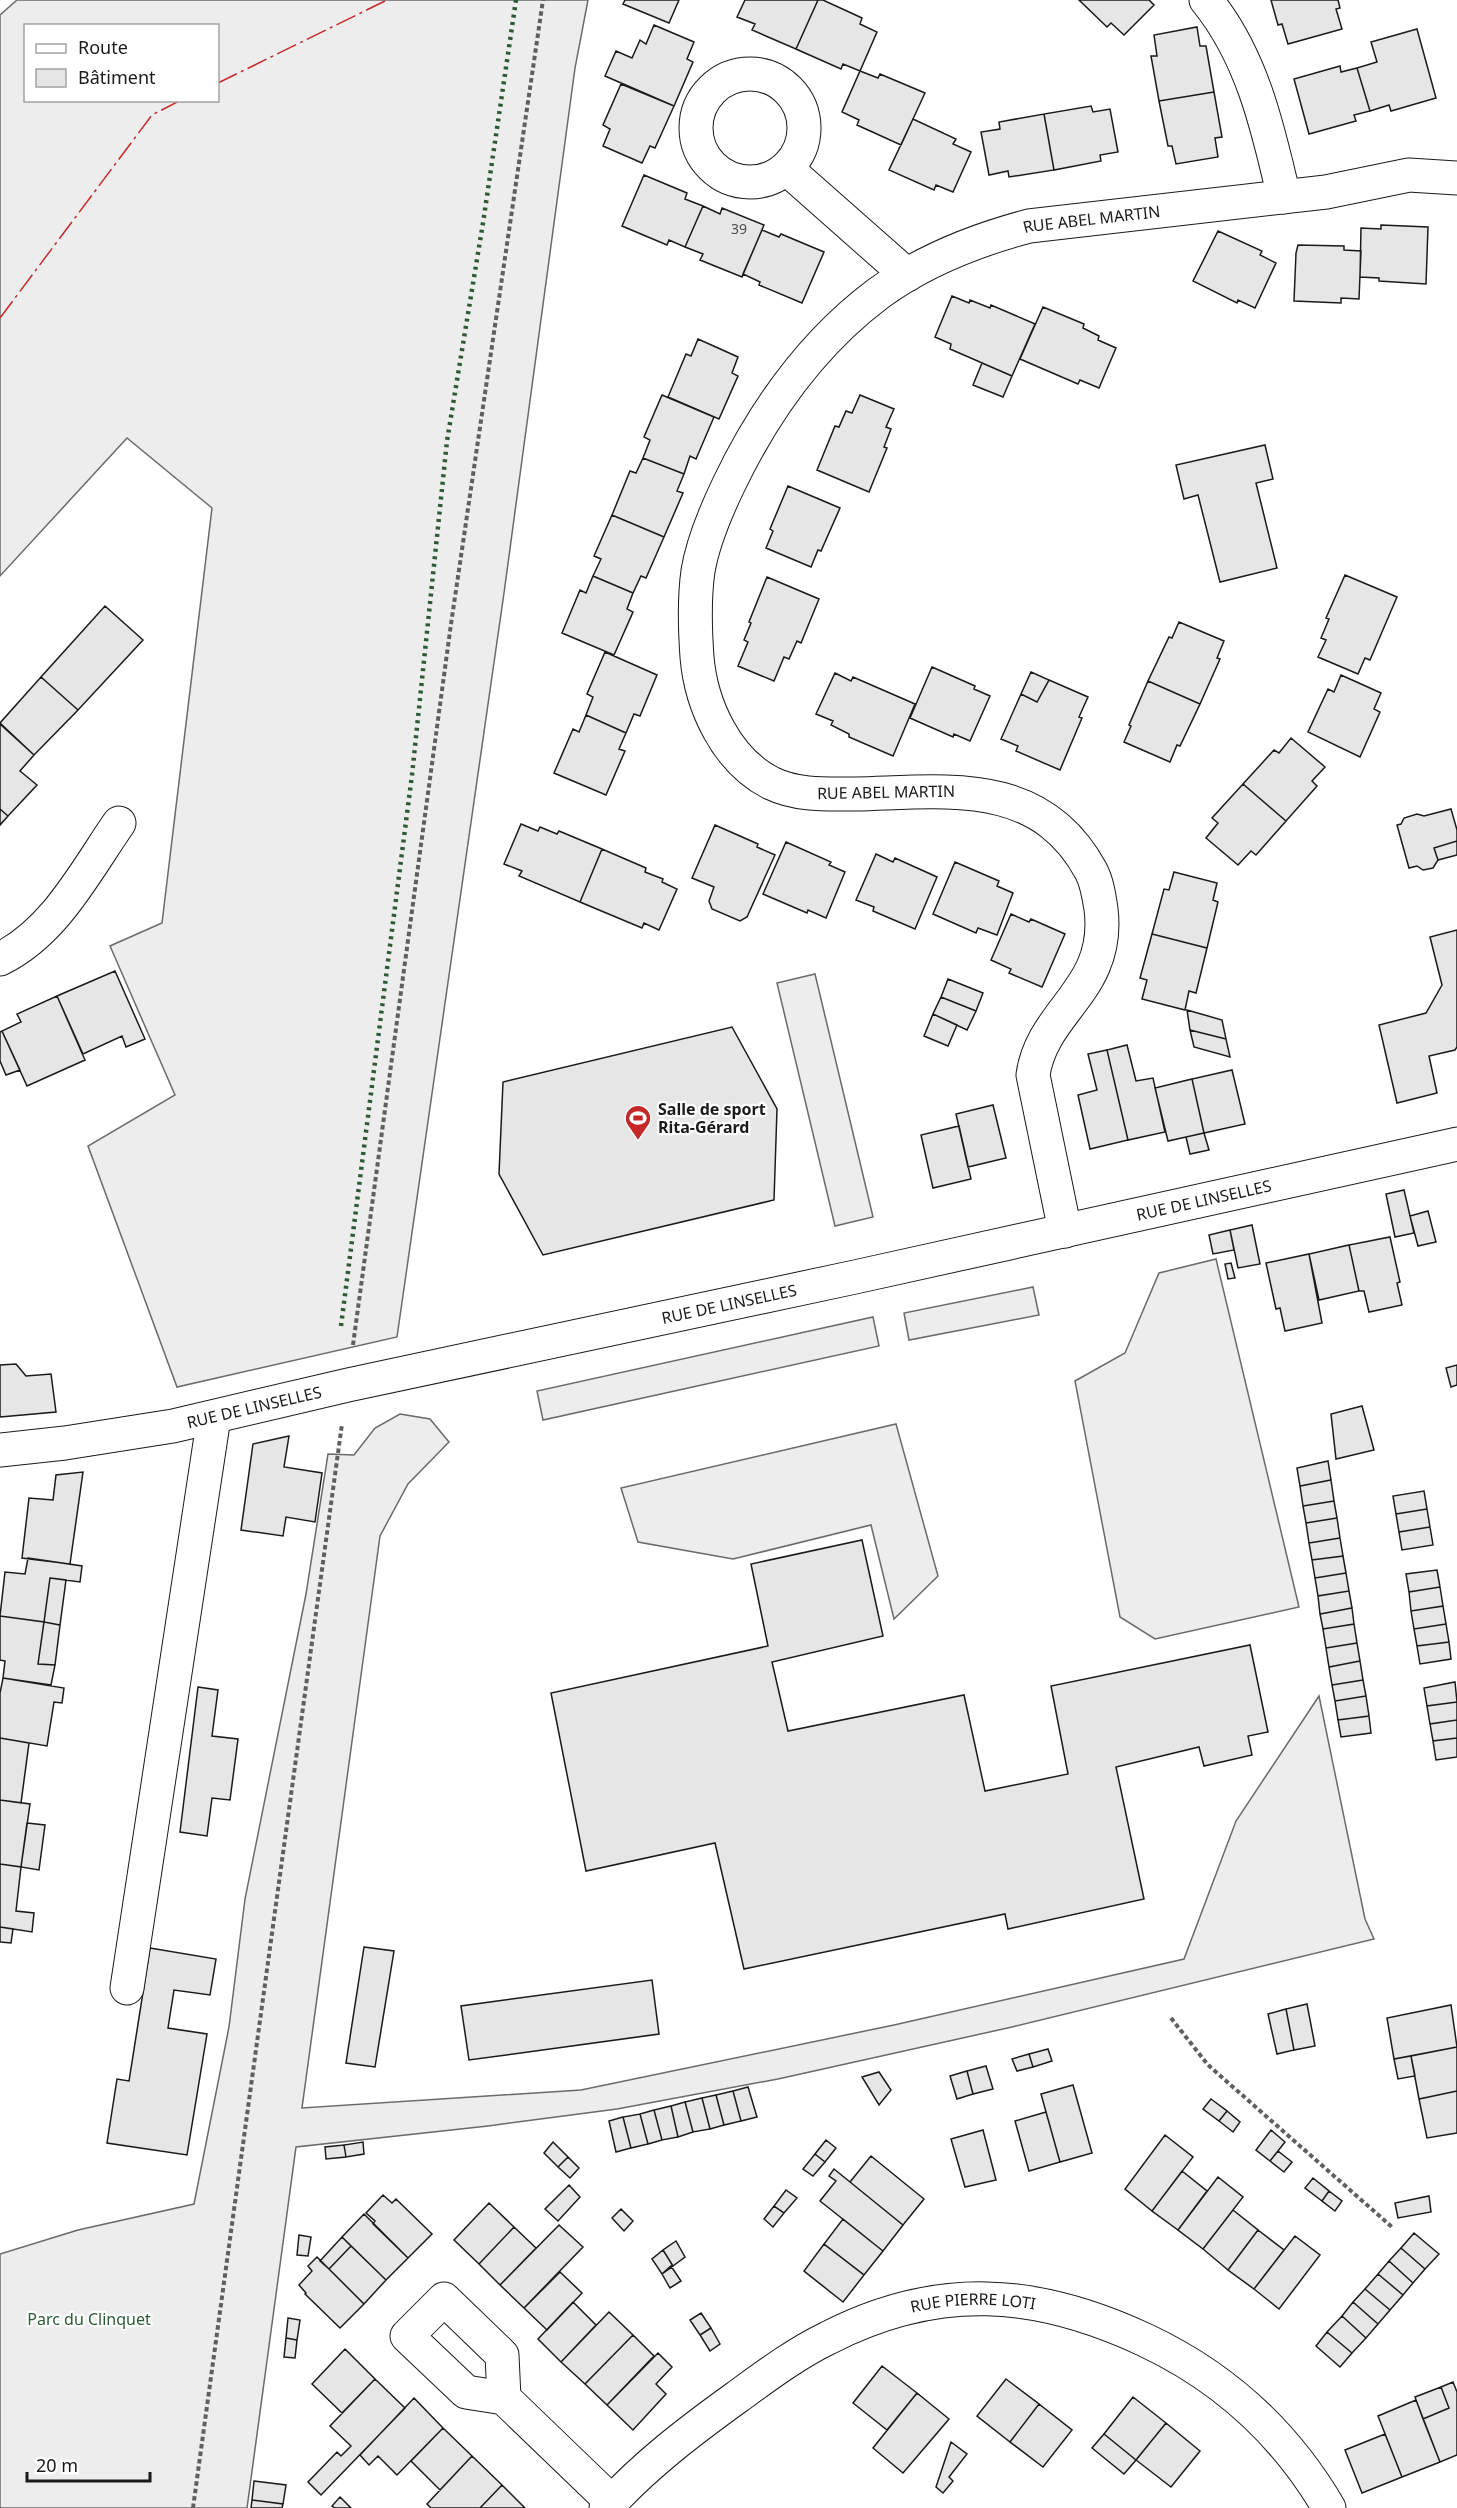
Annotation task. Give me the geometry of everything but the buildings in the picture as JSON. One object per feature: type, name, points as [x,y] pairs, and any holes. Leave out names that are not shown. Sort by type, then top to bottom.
[{"type":"street","points":[[1206,0],[1226,27],[1257,93],[1284,197]]},
{"type":"street","points":[[787,169],[907,275]]},
{"type":"street","name":"RUE ABEL MARTIN","points":[[1065,1231],[1034,1076],[1036,1057],[1044,1040],[1080,991],[1093,968],[1100,946],[1102,922],[1099,898],[1092,873],[1076,848],[1054,825],[1031,810],[1007,799],[983,793],[959,791],[820,794],[795,791],[771,783],[750,768],[731,748],[713,717],[699,673],[696,640],[698,569],[718,507],[752,438],[771,406],[809,358],[856,312],[907,275],[933,260],[1000,233],[1029,226],[1326,192],[1409,175],[1457,178]]},
{"type":"street","points":[[0,959],[32,940],[51,919],[119,823]]},
{"type":"street","name":"RUE DE LINSELLES","points":[[0,1450],[114,1436],[214,1417],[348,1385],[1457,1144]]},
{"type":"street","points":[[127,1988],[214,1417]]},
{"type":"street","name":"RUE PIERRE LOTI","points":[[609,2505],[681,2438],[786,2362],[821,2341],[865,2322],[932,2301],[984,2298],[1004,2299],[1077,2315],[1128,2332],[1185,2360],[1234,2394],[1268,2426],[1299,2461],[1329,2508]]},
{"type":"street","points":[[504,2398],[609,2505]]},
{"type":"path","points":[[193,2508],[449,635],[543,0]]},
{"type":"path","points":[[1172,2018],[1208,2065],[1392,2227]]},
{"type":"shaded area","points":[[17,0],[588,0],[575,68],[504,593],[397,1337],[177,1387],[88,1146],[175,1095],[110,946],[162,923],[212,508],[127,438],[0,576],[0,15]]},
{"type":"shaded area","points":[[815,974],[873,1217],[835,1226],[777,983]]},
{"type":"shaded area","points":[[1216,1259],[1299,1607],[1155,1639],[1120,1617],[1075,1381],[1125,1353],[1159,1273]]},
{"type":"shaded area","points":[[1033,1287],[1039,1315],[909,1340],[904,1313]]},
{"type":"shaded area","points":[[873,1317],[879,1346],[543,1420],[537,1391]]},
{"type":"shaded area","points":[[400,1414],[430,1419],[449,1442],[408,1484],[380,1536],[302,2108],[581,2090],[894,2025],[1184,1959],[1236,1821],[1319,1696],[1365,1919],[1374,1939],[1012,2027],[778,2079],[617,2109],[296,2147],[247,2508],[0,2508],[0,2254],[78,2230],[194,2204],[229,2027],[245,1899],[306,1594],[328,1454],[354,1455],[375,1428]]},
{"type":"shaded area","points":[[896,1424],[938,1576],[894,1619],[871,1525],[733,1559],[638,1542],[621,1488]]},
{"type":"hedge","points":[[341,1326],[412,775],[447,441],[483,223],[516,0]]},
{"type":"power","points":[[219,83],[387,0]]},
{"type":"power","points":[[0,318],[152,115],[177,102]]},
{"type":"place","name":"Salle de sport Rita-Gérard","points":[[638,1141]]},
{"type":"park label","name":"Parc du Clinquet","points":[[89,2319]]}]
